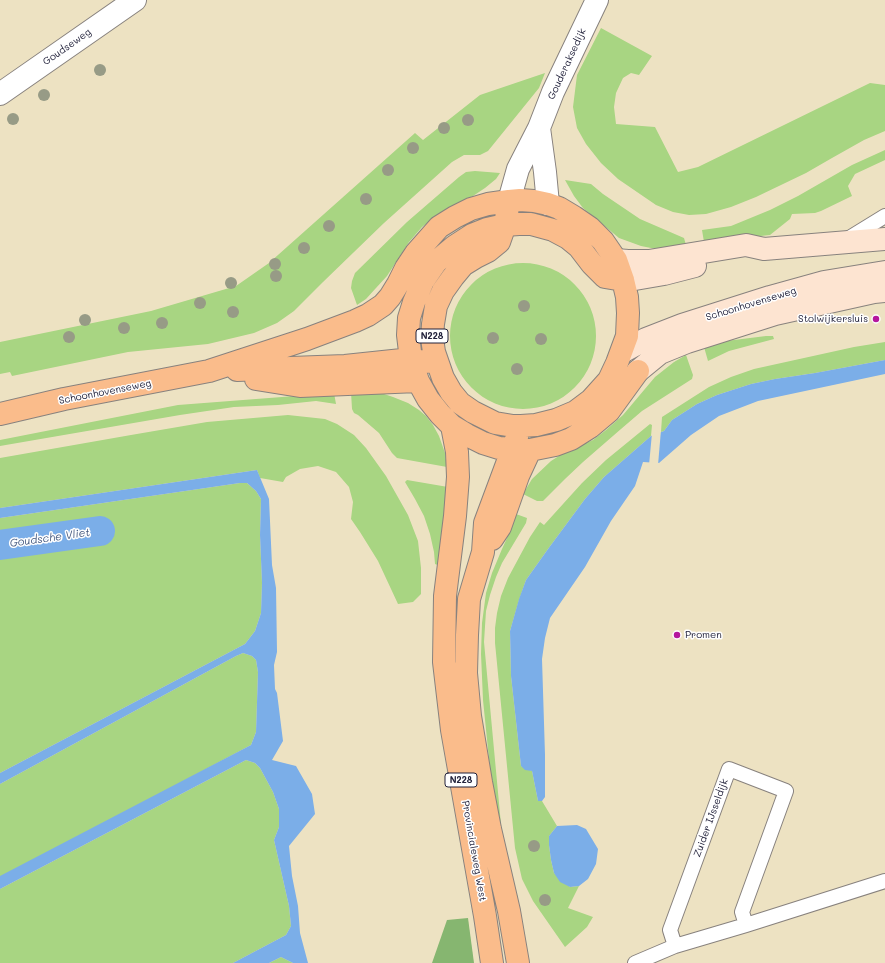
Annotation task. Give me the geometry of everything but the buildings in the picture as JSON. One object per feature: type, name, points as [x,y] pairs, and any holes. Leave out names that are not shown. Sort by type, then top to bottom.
[{"type":"main road","name":"N228","points":[[509,201],[534,201],[548,204],[564,211],[590,228],[603,241],[616,260],[627,296],[627,336],[622,352],[608,380],[591,400],[575,412],[556,420],[536,425],[521,426],[495,423],[473,412],[460,403],[451,392],[443,378],[437,363],[432,338],[436,306],[443,291],[464,265],[488,251],[499,242],[505,225],[509,201]]},
{"type":"main road","name":"Schoonhovenseweg","points":[[0,414],[64,399],[210,371],[307,339],[368,316],[383,305],[390,297],[416,253],[439,227],[471,209],[488,204],[509,201]]},
{"type":"main road","name":"N228","points":[[521,426],[521,449],[499,448],[483,443],[452,426],[428,399],[418,381],[411,360],[408,335],[414,302],[423,280],[436,262],[455,246],[472,235],[487,229],[505,225],[531,224],[553,230],[568,238],[605,277],[623,280]]},
{"type":"main road","points":[[616,260],[649,261],[746,245],[764,249],[885,239]]},
{"type":"main road","points":[[623,280],[664,274],[695,266],[745,257],[764,249]]},
{"type":"main road","name":"Schoonhovenseweg","points":[[622,352],[646,339],[682,325],[770,297],[824,282],[885,272]]},
{"type":"main road","name":"Schoonhovenseweg","points":[[521,449],[555,445],[571,440],[609,411],[638,370],[660,354],[695,340],[775,314],[874,292],[885,291]]},
{"type":"main road","name":"Schoonhovenseweg","points":[[210,371],[345,366],[411,360],[437,363]]},
{"type":"main road","name":"Schoonhovenseweg","points":[[210,371],[300,386],[418,381]]},
{"type":"main road","name":"Provincialeweg West","points":[[452,426],[457,452],[458,477],[455,516],[445,596],[444,662],[452,730],[483,901],[492,963]]},
{"type":"main road","name":"Provincialeweg West","points":[[518,963],[509,911],[490,829],[470,716],[466,673],[470,599],[483,552],[500,527],[518,476],[521,449]]},
{"type":"street","name":"Goudseweg","points":[[0,94],[135,0]]},
{"type":"street","name":"Gouderaksedijk","points":[[509,201],[518,169],[539,128],[553,92],[597,0]]},
{"type":"street","name":"Gouderaksedijk","points":[[539,128],[548,204]]},
{"type":"lane","points":[[841,243],[885,216]]},
{"type":"lane","name":"Zuider IJsseldijk","points":[[675,946],[670,930],[729,769],[786,791],[742,912],[746,925]]},
{"type":"lane","points":[[635,963],[675,946],[746,925],[885,880]]},
{"type":"green space","points":[[601,28],[652,56],[639,75],[631,73],[623,78],[616,93],[614,107],[616,124],[655,127],[678,172],[698,167],[870,83],[885,85],[885,131],[864,140],[806,173],[756,197],[731,207],[706,214],[689,215],[673,212],[656,205],[618,179],[601,163],[586,144],[577,128],[573,107],[577,75]]},
{"type":"green space","points":[[545,73],[539,88],[488,151],[480,155],[464,155],[452,162],[384,223],[294,311],[277,323],[254,333],[208,344],[128,352],[12,376],[10,372],[0,374],[0,342],[151,311],[236,286],[269,263],[415,133],[423,140],[480,95]]},
{"type":"green space","points":[[885,150],[885,160],[855,174],[848,186],[852,196],[815,213],[792,214],[790,219],[770,235],[704,242],[702,230],[731,226],[770,210],[852,165]]},
{"type":"green space","points":[[475,171],[500,173],[496,179],[485,188],[436,216],[422,227],[409,242],[387,276],[366,299],[357,305],[351,288],[355,273],[407,222],[459,177],[466,172]]},
{"type":"green space","points":[[565,180],[591,184],[640,219],[684,238],[686,245],[661,250],[641,246],[619,238],[583,208]]},
{"type":"green space","points":[[516,263],[530,263],[558,271],[570,279],[580,289],[591,308],[595,322],[595,350],[588,371],[580,383],[570,393],[551,404],[530,409],[516,409],[488,401],[476,393],[466,383],[455,364],[450,343],[450,329],[458,301],[466,289],[476,279],[495,268]]},
{"type":"green space","points":[[773,336],[774,339],[729,351],[708,361],[704,347],[726,341]]},
{"type":"green space","points":[[885,342],[885,360],[751,384],[717,395],[697,404],[672,420],[664,431],[661,432],[662,417],[709,387],[731,377],[754,369],[854,347]]},
{"type":"green space","points":[[686,355],[693,375],[692,379],[642,411],[583,462],[543,501],[537,501],[523,494],[532,479],[551,461],[562,454],[593,440],[606,430],[623,415],[655,377],[674,362]]},
{"type":"green space","points":[[351,392],[378,392],[408,403],[419,410],[433,425],[439,436],[445,453],[447,467],[397,458],[379,433],[354,413],[352,409]]},
{"type":"green space","points":[[334,393],[336,404],[316,401],[278,405],[234,407],[0,446],[0,440],[178,405]]},
{"type":"green space","points":[[288,415],[325,419],[337,424],[354,435],[366,448],[386,476],[408,515],[418,541],[421,568],[421,594],[413,602],[398,604],[378,561],[351,519],[353,502],[349,487],[336,472],[318,466],[300,469],[286,477],[283,482],[260,478],[257,470],[0,508],[0,458],[207,422]]},
{"type":"green space","points":[[650,424],[652,425],[651,436],[604,477],[585,499],[526,580],[510,631],[511,676],[521,766],[532,771],[538,801],[542,801],[557,826],[549,836],[551,860],[554,873],[570,887],[579,886],[568,908],[593,917],[587,927],[565,947],[533,901],[522,879],[515,848],[495,643],[497,613],[501,596],[508,578],[530,537],[540,522],[544,525],[582,483],[606,460]]},
{"type":"green space","points":[[407,480],[448,487],[440,566],[435,564],[430,534],[424,516],[405,482]]},
{"type":"green space","points":[[247,483],[256,491],[261,499],[261,613],[255,631],[245,644],[0,773],[0,518]]},
{"type":"green space","points":[[516,514],[527,518],[526,523],[502,563],[496,577],[486,611],[484,642],[503,846],[514,888],[518,897],[514,898],[496,828],[483,700],[481,654],[482,623],[486,593],[492,573]]},
{"type":"green space","points":[[243,653],[252,656],[256,660],[258,672],[256,732],[251,745],[0,879],[0,784]]},
{"type":"green space","points":[[246,760],[255,763],[260,768],[273,792],[279,809],[279,827],[274,840],[289,906],[291,926],[286,935],[233,963],[0,963],[0,889]]},
{"type":"green space","points":[[468,918],[474,963],[432,963],[447,920]]},
{"type":"green space","points":[[281,957],[293,963],[269,963]]},
{"type":"water","points":[[885,360],[885,374],[758,401],[719,416],[691,435],[659,463],[643,462],[635,486],[611,521],[585,567],[550,618],[542,659],[545,797],[542,801],[538,801],[532,771],[525,770],[521,766],[511,676],[510,631],[526,580],[585,499],[604,477],[651,436],[664,431],[672,420],[697,404],[717,395],[751,384]]},
{"type":"water","points":[[257,470],[269,499],[272,565],[276,588],[277,652],[274,665],[275,689],[277,693],[283,741],[272,760],[296,766],[312,794],[315,814],[289,846],[292,876],[298,906],[300,933],[308,963],[293,963],[281,957],[269,963],[233,963],[286,935],[291,926],[289,906],[274,840],[279,827],[279,809],[273,792],[260,768],[255,763],[246,760],[0,889],[0,876],[251,745],[256,732],[258,672],[256,660],[252,656],[243,653],[0,784],[0,773],[245,644],[255,631],[261,613],[262,583],[260,535],[261,499],[256,491],[247,483],[0,518],[0,508]]},
{"type":"water","points":[[577,825],[586,829],[598,849],[596,864],[588,879],[579,886],[570,887],[560,882],[554,873],[551,860],[549,836],[557,826]]},
{"type":"pier","points":[[661,430],[658,465],[649,465],[652,433]]},
{"type":"waterway","name":"Goudsche Vliet","points":[[0,545],[100,531]]},
{"type":"place","name":"Stolwijkersluis","points":[[876,319]]},
{"type":"place","name":"Promen","points":[[677,635]]}]
